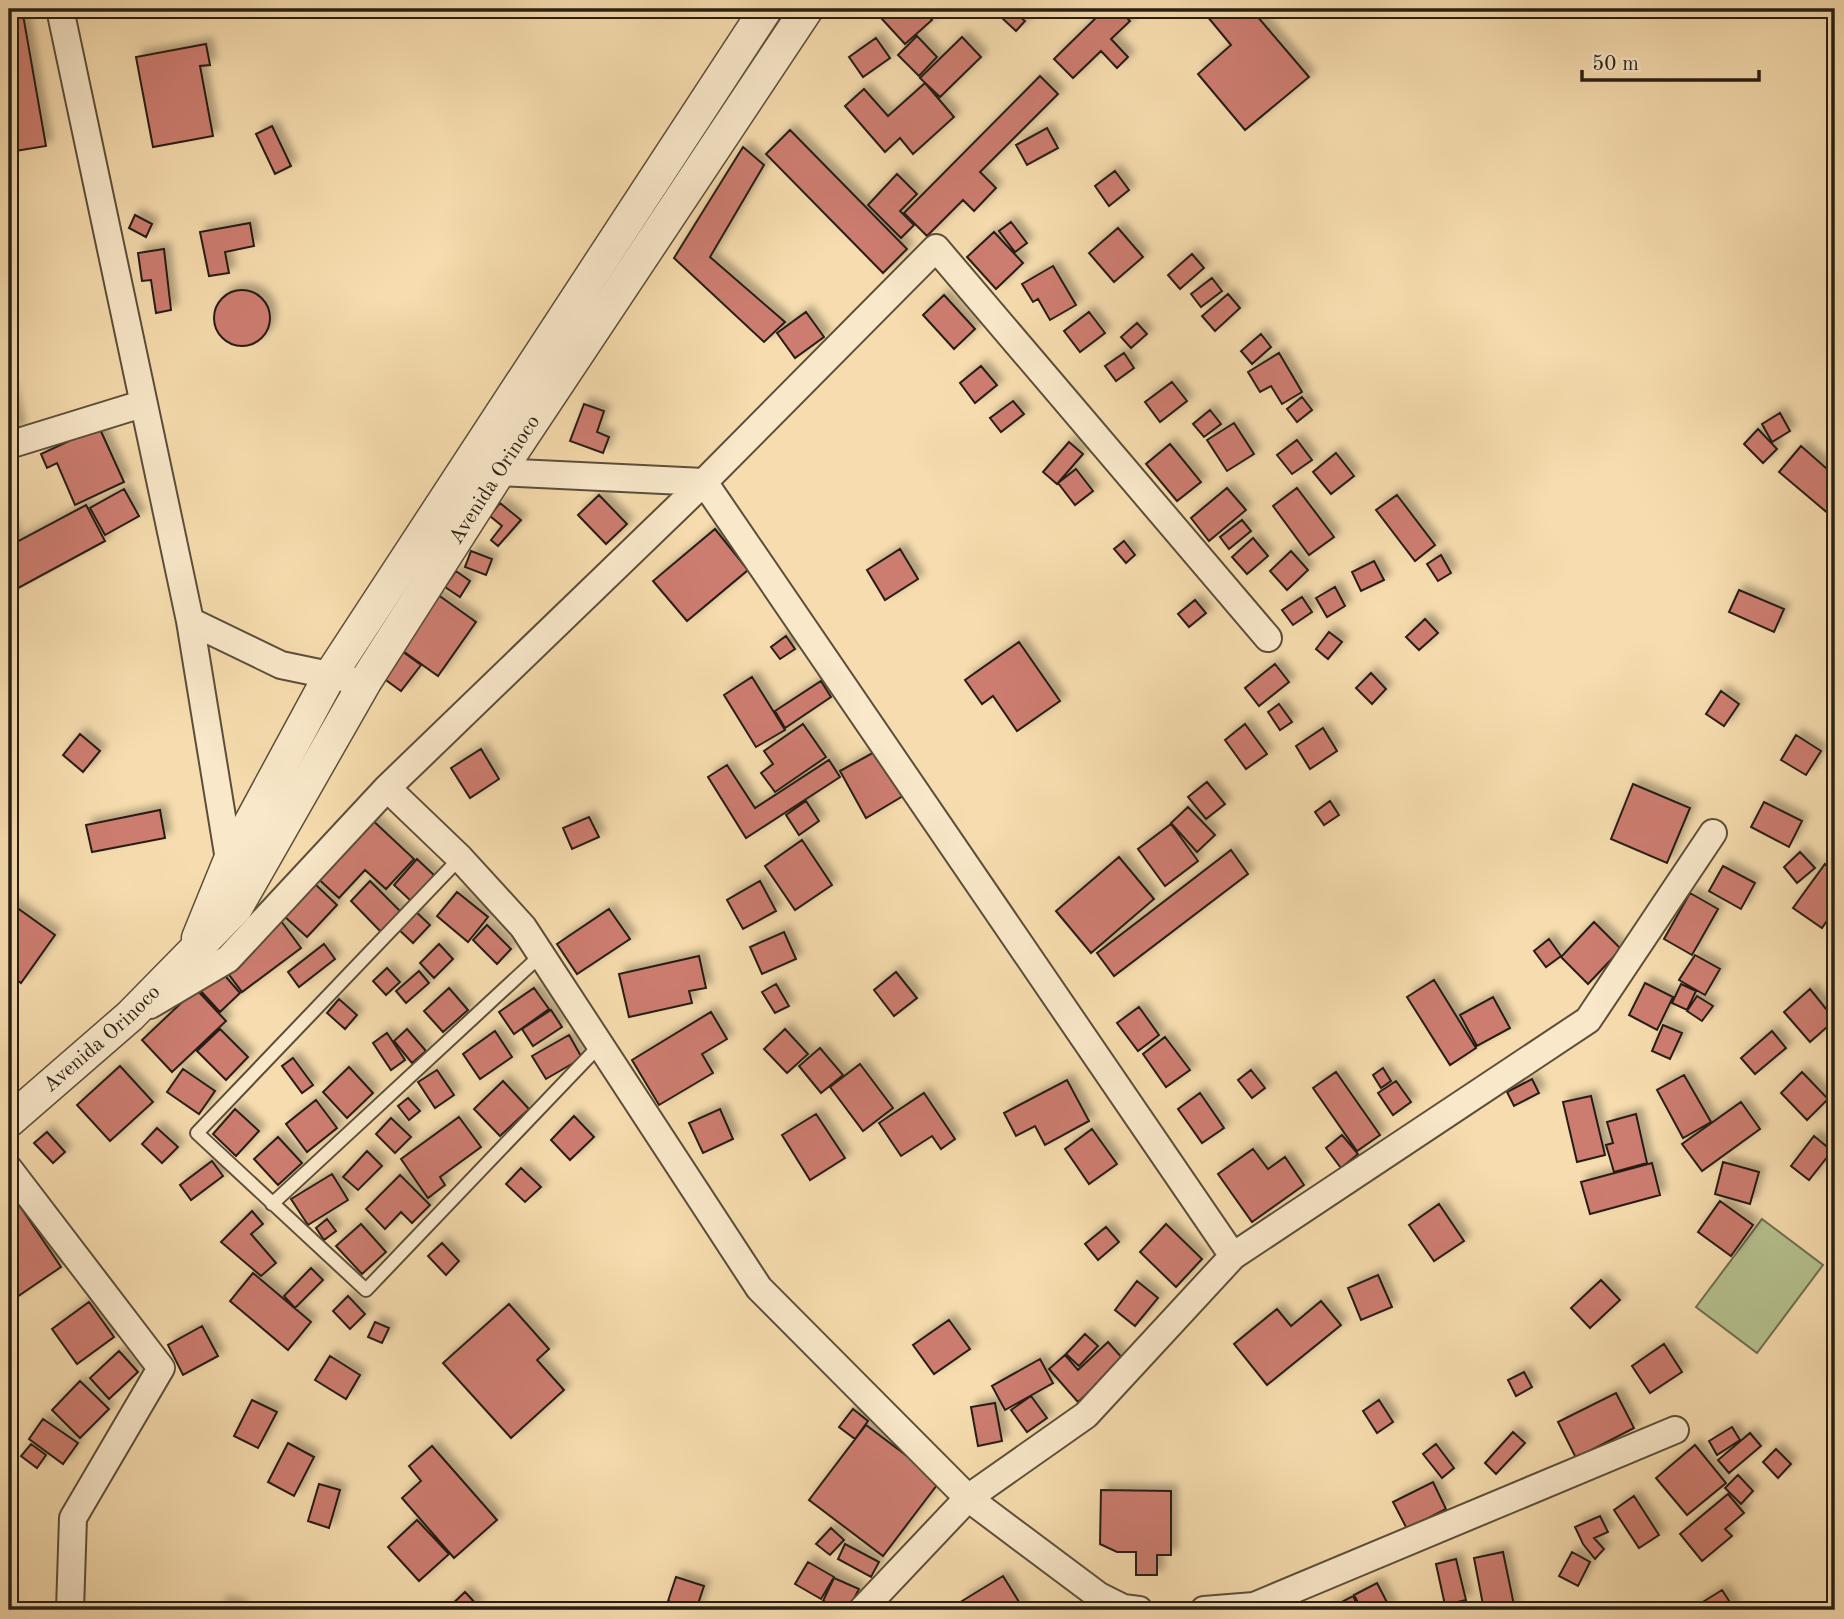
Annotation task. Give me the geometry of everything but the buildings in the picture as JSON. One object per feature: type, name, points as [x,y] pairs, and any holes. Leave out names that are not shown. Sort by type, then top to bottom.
[{"type":"street","points":[[60,9],[190,621],[236,908]]},
{"type":"street","name":"Avenida Orinoco","points":[[192,954],[229,862],[329,677],[766,9]]},
{"type":"street","name":"Avenida Orinoco","points":[[9,1121],[131,1016],[236,908],[365,682],[499,472],[807,9]]},
{"type":"street","points":[[131,1016],[228,959],[387,788],[704,482],[936,248],[1268,638]]},
{"type":"street","points":[[9,445],[142,404]]},
{"type":"street","points":[[499,472],[704,482]]},
{"type":"street","points":[[704,482],[1233,1256]]},
{"type":"street","points":[[190,621],[281,665],[329,677],[365,682]]},
{"type":"street","points":[[387,788],[460,858],[523,927],[759,1288],[968,1498],[1098,1596],[1129,1610]]},
{"type":"street","points":[[862,1610],[968,1498],[1086,1415],[1233,1256],[1588,1020],[1713,833]]},
{"type":"street","points":[[9,1169],[161,1367],[73,1518],[71,1610]]},
{"type":"street","points":[[1204,1610],[1254,1605],[1675,1430]]},
{"type":"lane","points":[[460,858],[197,1133],[366,1290],[601,1044]]},
{"type":"lane","points":[[272,1204],[541,955]]},
{"type":"green space","points":[[1762,1219],[1823,1265],[1757,1353],[1696,1307]]}]
